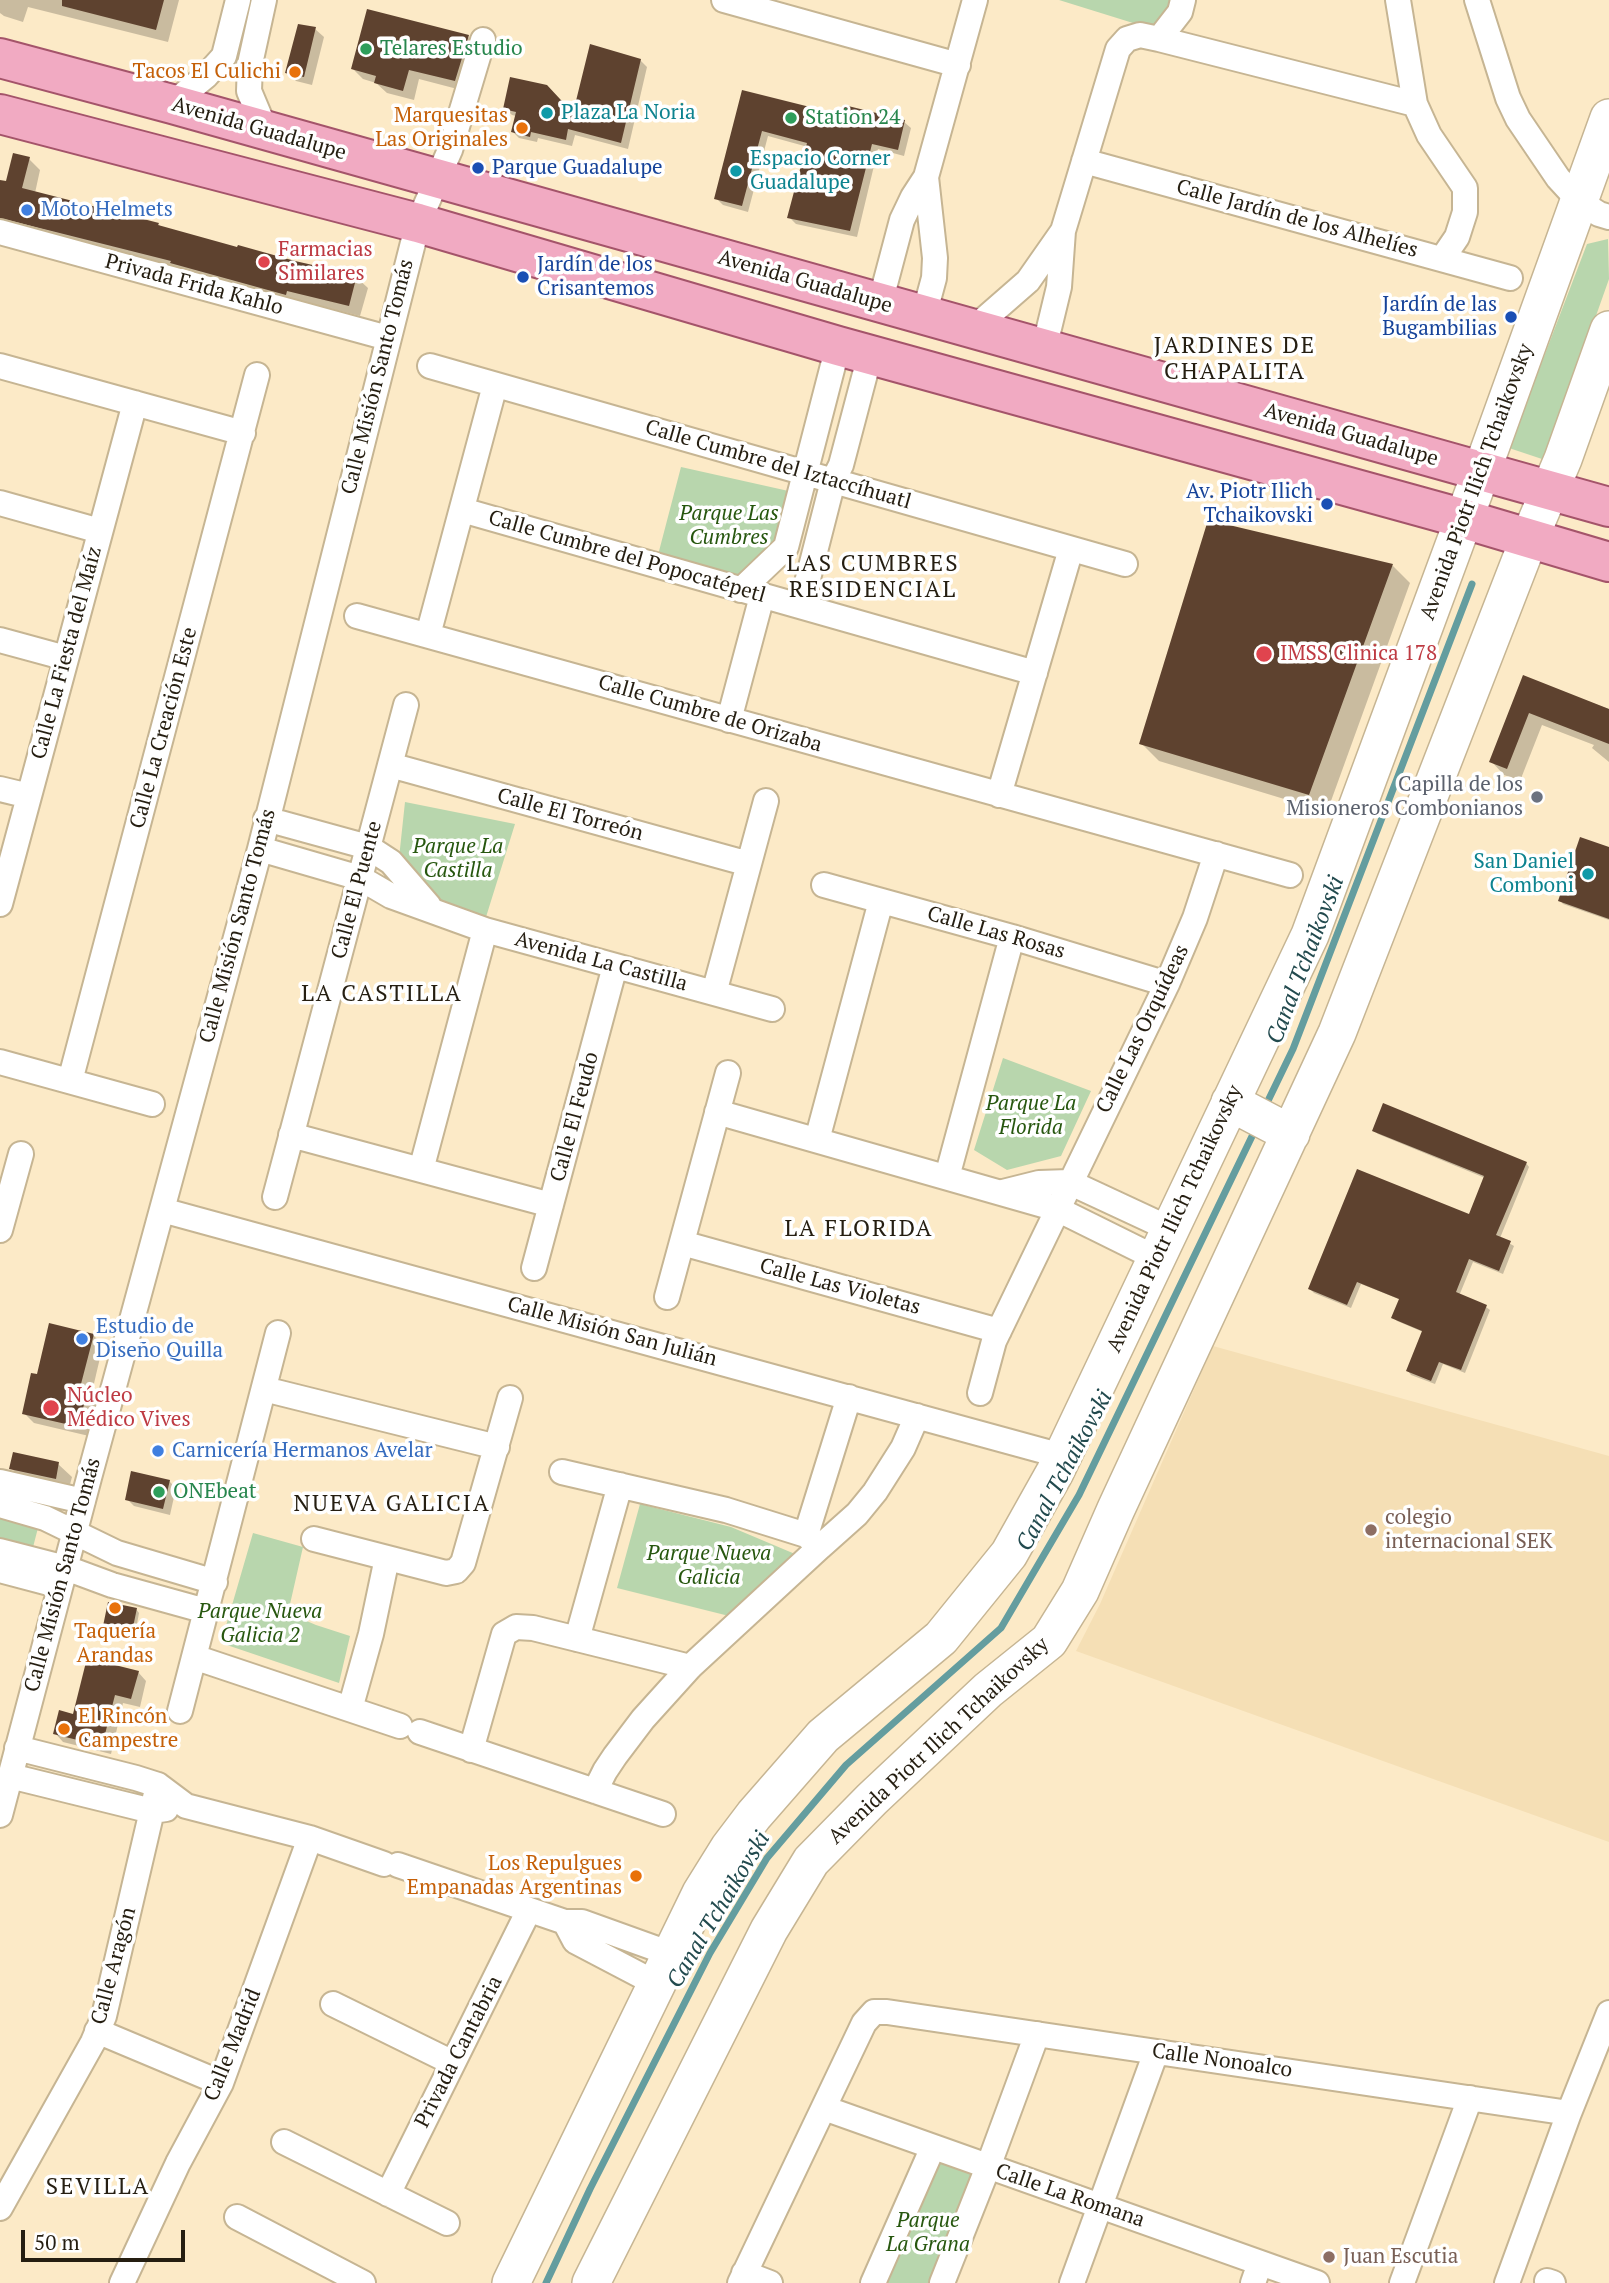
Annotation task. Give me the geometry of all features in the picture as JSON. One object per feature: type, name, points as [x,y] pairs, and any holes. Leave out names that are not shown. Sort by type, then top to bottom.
[{"type":"main road","name":"Avenida Guadalupe","points":[[1,61],[172,104],[1609,507]]},
{"type":"main road","points":[[0,114],[418,223],[854,350],[1464,519],[1609,562]]},
{"type":"street","points":[[724,0],[958,65]]},
{"type":"street","points":[[880,303],[902,220],[926,177],[975,0]]},
{"type":"street","points":[[1159,39],[1180,12],[1183,0]]},
{"type":"street","points":[[1398,0],[1415,104],[1429,135],[1465,188],[1465,212],[1457,237],[1442,259]]},
{"type":"street","points":[[1477,0],[1508,98],[1518,119],[1558,178],[1594,210]]},
{"type":"street","points":[[172,104],[206,76],[224,56],[254,1]]},
{"type":"street","points":[[254,1],[249,91],[262,122],[276,133]]},
{"type":"street","points":[[1044,349],[1059,287],[1063,232],[1118,49],[1127,39],[1140,35],[1159,39],[1415,104]]},
{"type":"street","name":"Calle Misión Santo Tomás","points":[[0,1815],[82,1502],[260,849],[418,223],[450,150],[483,40]]},
{"type":"street","points":[[224,56],[250,64]]},
{"type":"street","name":"Avenida Piotr Ilich Tchaikovsky","points":[[591,2283],[769,1930],[811,1861],[872,1799],[988,1690],[1049,1641],[1080,1591],[1116,1509],[1260,1118],[1310,934],[1464,519],[1486,473],[1510,395],[1594,210],[1609,118]]},
{"type":"street","name":"Calle Jardín de los Alhelíes","points":[[1084,161],[1510,278]]},
{"type":"street","points":[[924,315],[934,278],[935,258],[926,177]]},
{"type":"street","name":"Privada Frida Kahlo","points":[[0,232],[388,338]]},
{"type":"street","points":[[973,329],[1028,281],[1063,232]]},
{"type":"street","name":"Avenida Piotr Ilich Tchaikovsky","points":[[511,2283],[701,1893],[729,1848],[823,1736],[941,1638],[1009,1554],[1062,1456],[1163,1244],[1260,1118],[1338,1032],[1527,538],[1563,459],[1609,330]]},
{"type":"street","points":[[729,720],[752,593],[786,547],[804,473],[854,350]]},
{"type":"street","points":[[801,607],[833,481],[841,465],[854,350]]},
{"type":"street","points":[[0,366],[243,433]]},
{"type":"street","name":"Calle Cumbre del Iztaccíhuatl","points":[[430,366],[1125,564]]},
{"type":"street","name":"Calle La Creación Este","points":[[70,1082],[257,375]]},
{"type":"street","points":[[428,635],[495,385]]},
{"type":"street","name":"Calle La Fiesta del Maíz","points":[[0,904],[135,403]]},
{"type":"street","points":[[1486,473],[1496,513],[1527,538]]},
{"type":"street","points":[[0,503],[100,531]]},
{"type":"street","name":"Calle Cumbre del Popocatépetl","points":[[462,510],[1035,673]]},
{"type":"street","points":[[786,547],[814,554]]},
{"type":"street","points":[[999,795],[1071,549]]},
{"type":"street","name":"Calle Cumbre de Orizaba","points":[[357,616],[1290,875]]},
{"type":"street","points":[[0,640],[66,658]]},
{"type":"street","name":"Calle El Puente","points":[[275,1196],[406,705]]},
{"type":"street","name":"Calle El Torreón","points":[[390,765],[749,864]]},
{"type":"street","points":[[0,789],[29,796]]},
{"type":"street","points":[[714,993],[766,802]]},
{"type":"street","name":"Avenida La Castilla","points":[[266,819],[368,848],[391,862],[409,886],[432,909]]},
{"type":"street","name":"Avenida La Castilla","points":[[260,849],[360,878],[391,896],[485,930],[772,1009]]},
{"type":"street","name":"Calle Las Orquídeas","points":[[980,1393],[994,1340],[1167,984],[1195,918],[1216,854]]},
{"type":"street","name":"Calle Las Rosas","points":[[824,885],[1012,937],[1167,984]]},
{"type":"street","points":[[817,1140],[881,901]]},
{"type":"street","points":[[421,1170],[485,930]]},
{"type":"street","points":[[947,1177],[1012,937]]},
{"type":"street","name":"Calle El Feudo","points":[[534,1268],[615,966]]},
{"type":"street","points":[[0,1062],[152,1104]]},
{"type":"street","points":[[667,1297],[728,1073]]},
{"type":"street","points":[[717,1112],[1002,1192],[1163,1244]]},
{"type":"street","points":[[291,1135],[551,1205]]},
{"type":"street","points":[[0,1230],[4,1201],[21,1154]]},
{"type":"street","points":[[1002,1192],[1039,1183],[1069,1182],[1163,1244]]},
{"type":"street","name":"Calle Misión San Julián","points":[[162,1210],[1062,1456]]},
{"type":"street","name":"Calle Las Violetas","points":[[682,1243],[999,1331]]},
{"type":"street","points":[[180,1711],[278,1334]]},
{"type":"street","points":[[264,1389],[497,1447]]},
{"type":"street","points":[[813,1541],[849,1397]]},
{"type":"street","points":[[314,1539],[446,1573],[456,1571],[463,1563],[510,1398]]},
{"type":"street","points":[[595,1791],[605,1770],[643,1719],[691,1667],[813,1541],[857,1514],[876,1492],[903,1448],[917,1416]]},
{"type":"street","points":[[562,1472],[726,1510],[813,1541]]},
{"type":"street","points":[[0,1482],[82,1502]]},
{"type":"street","points":[[577,1639],[620,1485]]},
{"type":"street","points":[[0,1505],[45,1518],[117,1553],[215,1581]]},
{"type":"street","points":[[0,1550],[63,1577]]},
{"type":"street","points":[[350,1709],[387,1558]]},
{"type":"street","points":[[0,1570],[112,1585],[206,1611]]},
{"type":"street","points":[[471,1750],[504,1634],[516,1627],[533,1628],[691,1667]]},
{"type":"street","points":[[194,1657],[663,1814]]},
{"type":"street","points":[[17,1748],[158,1785],[186,1806],[310,1838],[565,1922],[582,1922],[664,1969]]},
{"type":"street","points":[[10,1776],[152,1811],[186,1806]]},
{"type":"street","name":"Calle Aragón","points":[[0,2208],[104,2016],[158,1785]]},
{"type":"street","name":"Calle Madrid","points":[[122,2283],[178,2163],[221,2083],[310,1838]]},
{"type":"street","name":"Privada Cantabria","points":[[388,2194],[529,1910]]},
{"type":"street","points":[[565,1922],[575,1941],[664,1969]]},
{"type":"street","points":[[333,2004],[453,2063]]},
{"type":"street","name":"Calle Nonoalco","points":[[824,2108],[864,2023],[874,2012],[887,2012],[1569,2113]]},
{"type":"street","points":[[1507,2283],[1609,2013]]},
{"type":"street","points":[[97,2031],[221,2083]]},
{"type":"street","points":[[942,2283],[1037,2034]]},
{"type":"street","points":[[1072,2283],[1156,2052]]},
{"type":"street","points":[[1402,2283],[1470,2098]]},
{"type":"street","points":[[770,2283],[742,2278],[824,2108]]},
{"type":"street","name":"Calle La Romana","points":[[824,2108],[1101,2206],[1256,2273],[1317,2283]]},
{"type":"street","points":[[284,2143],[447,2222]]},
{"type":"street","points":[[873,2283],[933,2147]]},
{"type":"street","points":[[237,2217],[363,2283]]},
{"type":"shaded area","name":"colegio internacional SEK","points":[[1213,1346],[1609,1456],[1609,1842],[1076,1651],[1100,1604]]},
{"type":"green space","points":[[1059,0],[1180,0],[1156,27],[1133,23]]},
{"type":"green space","points":[[1608,239],[1609,279],[1545,460],[1509,448],[1587,244]]},
{"type":"green space","name":"Parque Las Cumbres","points":[[681,467],[793,492],[781,545],[739,579],[658,555]]},
{"type":"green space","name":"Parque La Castilla","points":[[405,802],[515,824],[486,917],[437,900],[399,858]]},
{"type":"green space","name":"Parque La Florida","points":[[1003,1058],[1091,1091],[1061,1156],[1007,1170],[974,1150]]},
{"type":"green space","name":"Parque Nueva Galicia","points":[[640,1504],[731,1527],[795,1554],[729,1616],[617,1588]]},
{"type":"green space","points":[[0,1512],[39,1524],[31,1555],[0,1546]]},
{"type":"green space","name":"Parque Nueva Galicia 2","points":[[253,1533],[303,1547],[288,1613],[350,1636],[339,1683],[221,1643]]},
{"type":"green space","name":"Parque La Grana","points":[[934,2156],[979,2172],[934,2283],[881,2283]]},
{"type":"building","points":[[62,0],[164,0],[156,30],[62,6]]},
{"type":"building","points":[[367,9],[469,35],[455,81],[409,70],[403,91],[374,83],[376,76],[351,69]]},
{"type":"building","points":[[298,24],[316,27],[304,77],[285,73]]},
{"type":"building","points":[[590,44],[641,59],[621,143],[568,129],[566,140],[531,132],[530,137],[511,132],[516,112],[503,109],[510,77],[547,85],[573,113]]},
{"type":"building","name":"Espacio Corner Guadalupe","points":[[742,90],[842,115],[844,105],[905,120],[898,150],[872,144],[850,231],[787,218],[807,143],[762,131],[742,206],[714,199]]},
{"type":"building","points":[[13,153],[30,157],[22,188],[159,223],[158,225],[237,247],[238,245],[357,275],[349,306],[287,291],[286,295],[170,263],[171,261],[0,218],[0,180],[6,181]]},
{"type":"building","name":"IMSS Clinica 178","points":[[1208,520],[1393,564],[1309,795],[1139,744]]},
{"type":"building","points":[[1523,675],[1609,709],[1609,744],[1529,713],[1507,769],[1489,762]]},
{"type":"building","name":"San Daniel Comboni","points":[[1580,837],[1609,847],[1609,919],[1558,901]]},
{"type":"building","points":[[1383,1103],[1527,1162],[1496,1235],[1511,1241],[1499,1271],[1469,1259],[1456,1292],[1487,1305],[1461,1370],[1439,1362],[1431,1381],[1406,1371],[1422,1331],[1391,1318],[1399,1299],[1357,1282],[1347,1305],[1308,1289],[1357,1169],[1469,1214],[1484,1176],[1372,1131]]},
{"type":"building","points":[[49,1323],[94,1334],[81,1384],[88,1386],[79,1427],[22,1414],[31,1373],[37,1374]]},
{"type":"building","points":[[13,1452],[59,1462],[56,1479],[9,1469]]},
{"type":"building","points":[[131,1471],[170,1480],[163,1509],[125,1500]]},
{"type":"building","points":[[108,1602],[137,1608],[132,1632],[103,1626]]},
{"type":"building","points":[[87,1658],[139,1671],[131,1699],[115,1695],[102,1746],[53,1734],[59,1710],[73,1714]]},
{"type":"waterway","name":"Canal Tchaikovski","points":[[1265,1107],[1293,1049],[1472,584]]},
{"type":"waterway","name":"Canal Tchaikovski","points":[[546,2283],[590,2189],[710,1953],[767,1858],[846,1765],[1001,1628],[1079,1495],[1256,1128]]},
{"type":"place","name":"Telares Estudio","points":[[366,49]]},
{"type":"place","name":"Tacos El Culichi","points":[[295,72]]},
{"type":"place","name":"Plaza La Noria","points":[[547,113]]},
{"type":"place","name":"Station 24","points":[[791,118]]},
{"type":"place","name":"Marquesitas Las Originales","points":[[522,128]]},
{"type":"place","name":"Parque Guadalupe","points":[[478,168]]},
{"type":"place","name":"Espacio Corner Guadalupe","points":[[736,171]]},
{"type":"place","name":"Moto Helmets","points":[[27,210]]},
{"type":"place","name":"Farmacias Similares","points":[[264,262]]},
{"type":"place","name":"Jardín de los Crisantemos","points":[[523,277]]},
{"type":"place","name":"Jardín de las Bugambilias","points":[[1511,317]]},
{"type":"place","name":"Av. Piotr Ilich Tchaikovski","points":[[1327,504]]},
{"type":"place","name":"IMSS Clinica 178","points":[[1264,654]]},
{"type":"place","name":"Capilla de los Misioneros Combonianos","points":[[1537,797]]},
{"type":"place","name":"San Daniel Comboni","points":[[1588,874]]},
{"type":"place","name":"Estudio de Diseño Quilla","points":[[82,1339]]},
{"type":"place","name":"Núcleo Médico Vives","points":[[51,1408]]},
{"type":"place","name":"Carnicería Hermanos Avelar","points":[[158,1451]]},
{"type":"place","name":"ONEbeat","points":[[159,1492]]},
{"type":"place","name":"colegio internacional SEK","points":[[1371,1530]]},
{"type":"place","name":"Taquería Arandas","points":[[115,1608]]},
{"type":"place","name":"El Rincón Campestre","points":[[64,1729]]},
{"type":"place","name":"Los Repulgues Empanadas Argentinas","points":[[636,1876]]},
{"type":"place","name":"Juan Escutia","points":[[1329,2257]]},
{"type":"district","name":"JARDINES DE CHAPALITA","points":[[1235,359]]},
{"type":"district","name":"LAS CUMBRES RESIDENCIAL","points":[[873,577]]},
{"type":"district","name":"LA CASTILLA","points":[[382,994]]},
{"type":"district","name":"LA FLORIDA","points":[[859,1229]]},
{"type":"district","name":"NUEVA GALICIA","points":[[392,1504]]},
{"type":"district","name":"SEVILLA","points":[[98,2187]]}]
